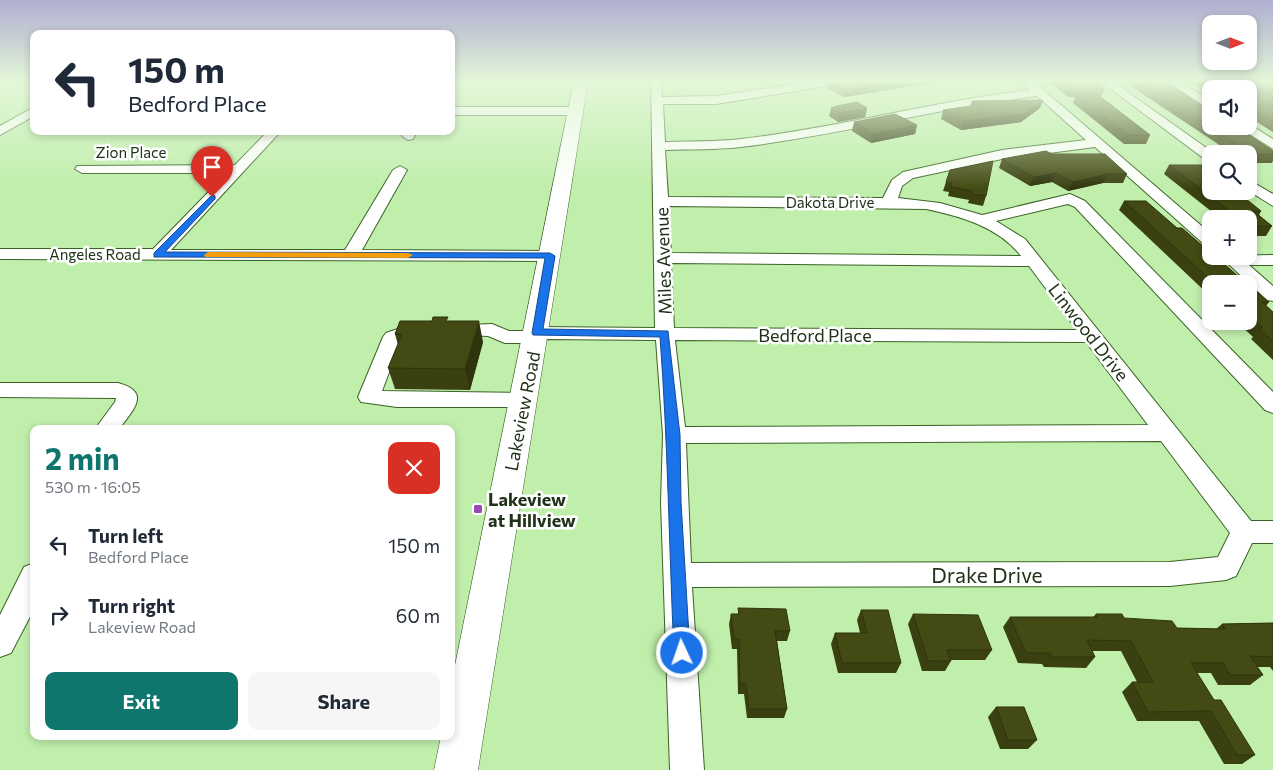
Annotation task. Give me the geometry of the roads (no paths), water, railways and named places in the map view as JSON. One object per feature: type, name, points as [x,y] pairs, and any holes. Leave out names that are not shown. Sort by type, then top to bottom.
[{"type":"main road","name":"Lakeview Road","points":[[456,770],[575,117]]},
{"type":"street","points":[[0,131],[24,117]]},
{"type":"street","name":"Miles Avenue","points":[[658,117],[665,334],[674,435],[687,770]]},
{"type":"street","points":[[659,146],[722,144],[766,139],[885,117]]},
{"type":"street","points":[[1068,117],[1202,234]]},
{"type":"street","points":[[1155,117],[1202,151]]},
{"type":"street","points":[[157,255],[271,135]]},
{"type":"street","points":[[1257,135],[1273,145]]},
{"type":"street","name":"Dakota Drive","points":[[661,200],[888,202],[894,184],[898,179],[908,175],[1009,152],[1098,143]]},
{"type":"street","name":"Zion Place","points":[[82,169],[239,169]]},
{"type":"street","points":[[351,255],[400,170]]},
{"type":"street","points":[[1257,190],[1273,201]]},
{"type":"street","points":[[982,220],[1070,199],[1080,204],[1273,405]]},
{"type":"street","name":"Linwood Drive","points":[[888,202],[931,205],[982,220],[1019,242],[1244,532]]},
{"type":"street","name":"Angeles Road","points":[[0,254],[550,256]]},
{"type":"street","points":[[662,258],[1032,261]]},
{"type":"street","points":[[1257,259],[1273,260]]},
{"type":"street","points":[[1238,265],[1273,296]]},
{"type":"street","name":"Bedford Place","points":[[524,400],[397,400],[369,397],[393,338],[412,330],[492,330],[505,337],[665,334],[1093,336]]},
{"type":"street","points":[[0,390],[118,390],[127,395],[126,404],[109,425]]},
{"type":"street","points":[[674,435],[1167,433]]},
{"type":"street","points":[[1244,532],[1273,532]]},
{"type":"street","name":"Drake Drive","points":[[678,575],[1170,574],[1226,568],[1244,532]]},
{"type":"street","points":[[0,643],[20,608],[30,584]]},
{"type":"place","name":"Lakeview at Hillview","points":[[478,509]]}]
